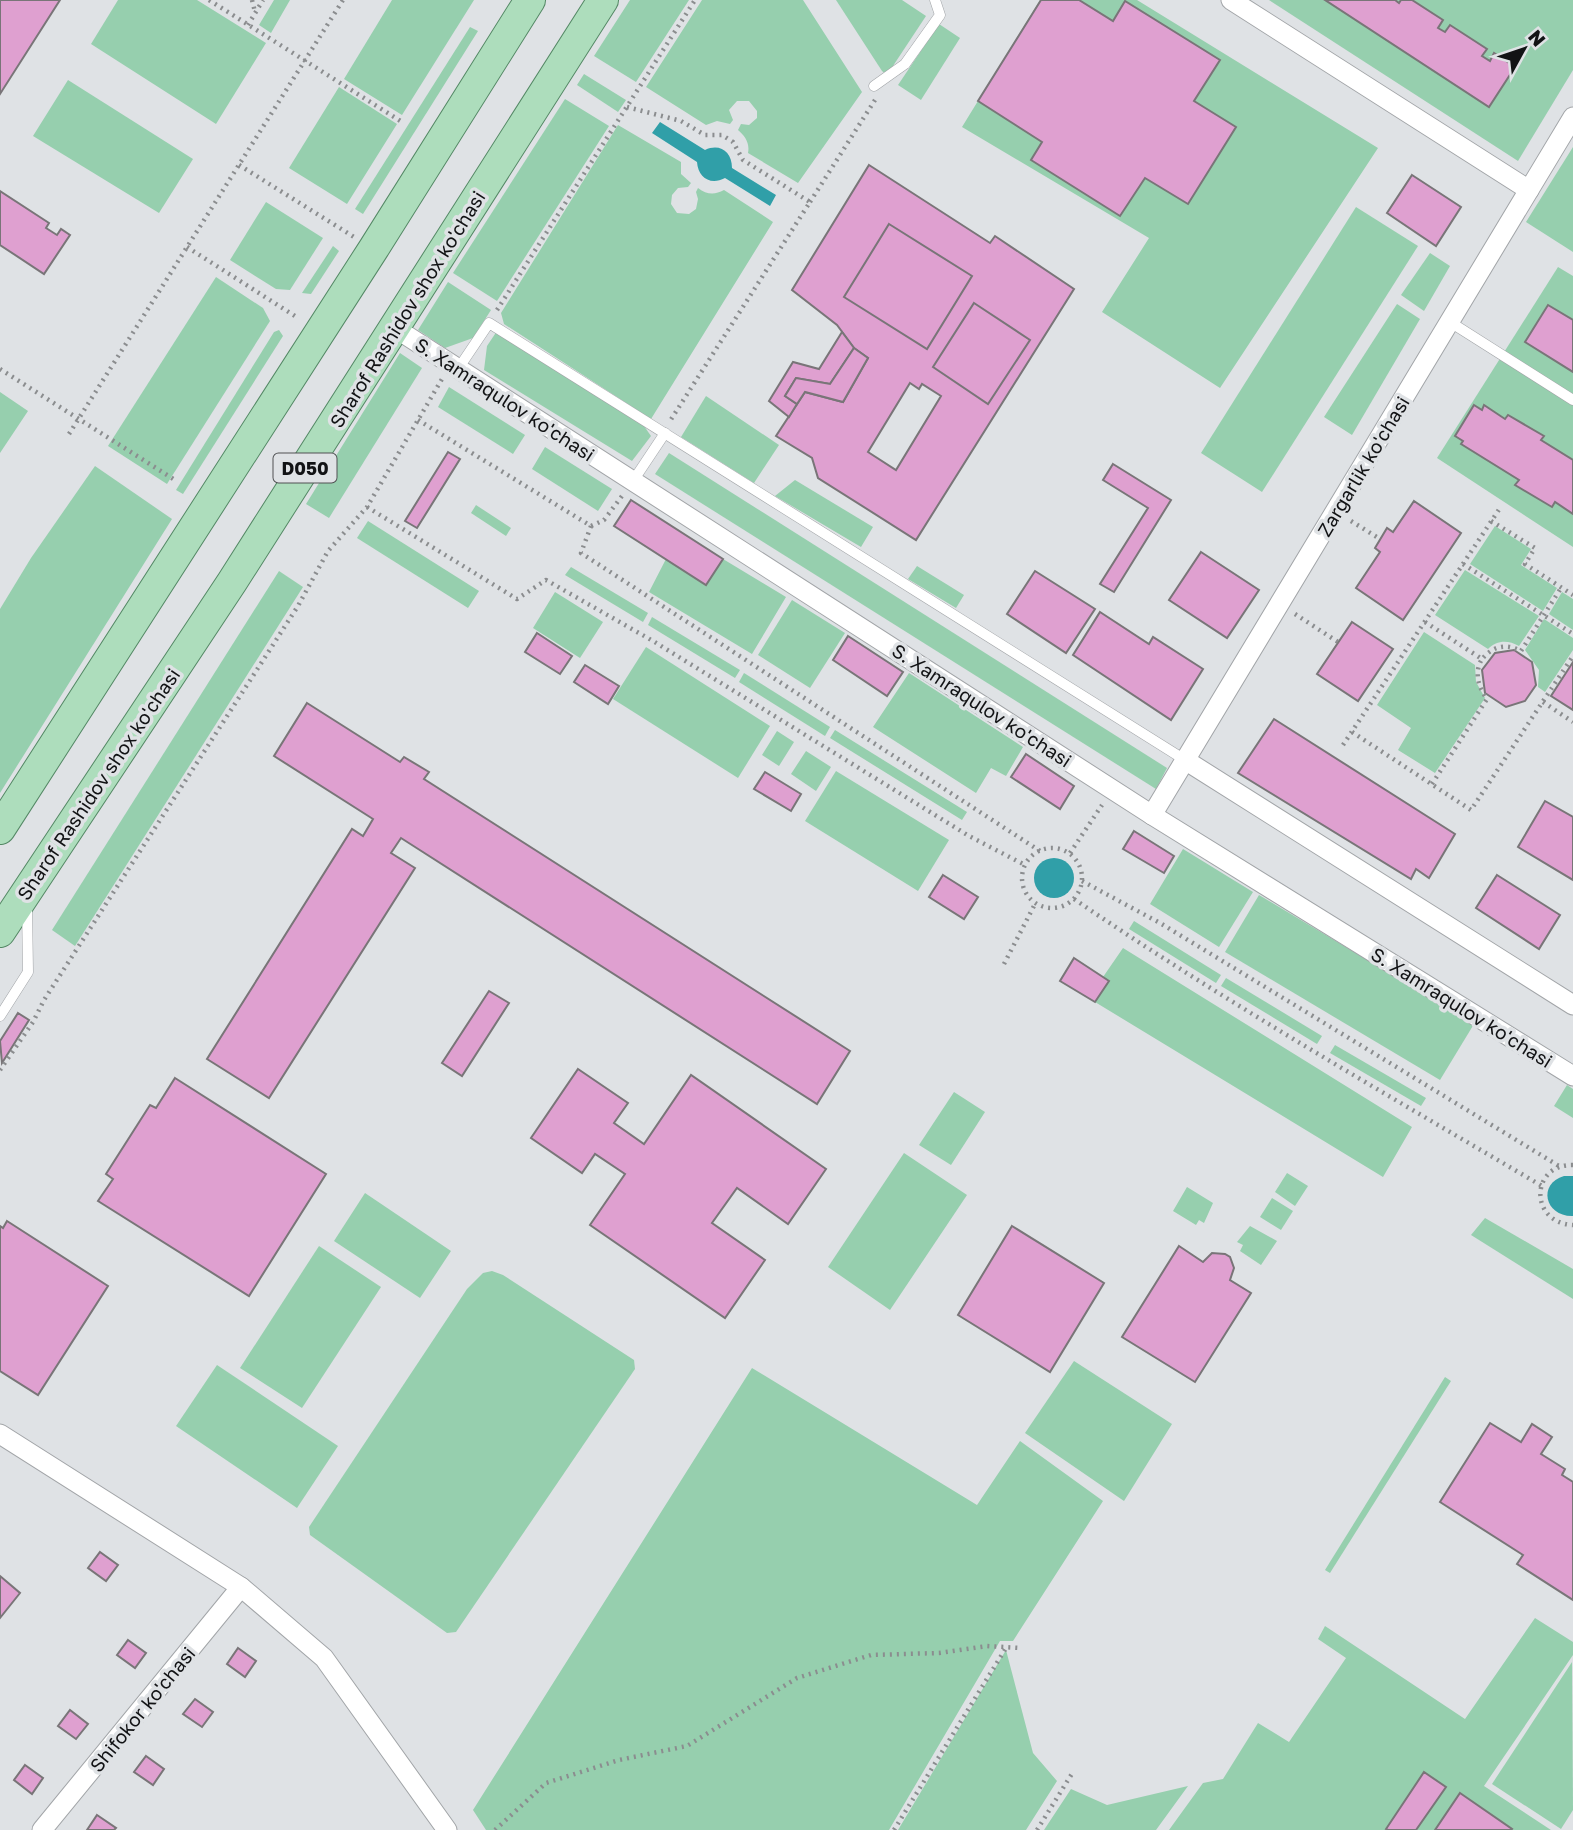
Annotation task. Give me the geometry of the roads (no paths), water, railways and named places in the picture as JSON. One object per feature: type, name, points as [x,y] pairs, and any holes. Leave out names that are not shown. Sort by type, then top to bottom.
[{"type":"main road","name":"D050","points":[[0,829],[374,248],[530,0]]},
{"type":"main road","name":"Sharof Rashidov shox ko'chasi","points":[[0,932],[232,582],[603,0]]},
{"type":"street","points":[[1231,0],[1529,190]]},
{"type":"street","name":"Zargarlik ko'chasi","points":[[1153,815],[1573,117]]},
{"type":"street","name":"S. Xamraqulov ko'chasi","points":[[395,328],[1153,815],[1573,1076]]},
{"type":"street","points":[[1185,760],[1573,1005]]},
{"type":"street","points":[[0,1434],[241,1587],[324,1658],[447,1830]]},
{"type":"street","name":"Shifokor ko'chasi","points":[[42,1830],[241,1587]]},
{"type":"lane","points":[[874,86],[905,64],[940,15],[935,0]]},
{"type":"lane","points":[[1450,322],[1573,400]]},
{"type":"lane","points":[[458,369],[489,323],[1185,760]]},
{"type":"lane","points":[[633,481],[664,432]]},
{"type":"lane","points":[[0,1016],[28,972],[26,892]]},
{"type":"water","points":[[660,122],[705,150],[724,150],[730,157],[732,168],[776,195],[770,206],[725,178],[714,181],[702,176],[697,162],[652,133]]},
{"type":"water","points":[[1054,858],[1062,859],[1068,864],[1073,870],[1073,886],[1068,892],[1062,897],[1054,898],[1046,897],[1040,892],[1035,886],[1034,878],[1035,870],[1040,864],[1046,859]]},
{"type":"water","points":[[1564,1176],[1573,1176],[1573,1216],[1556,1211],[1548,1199],[1550,1186]]}]
